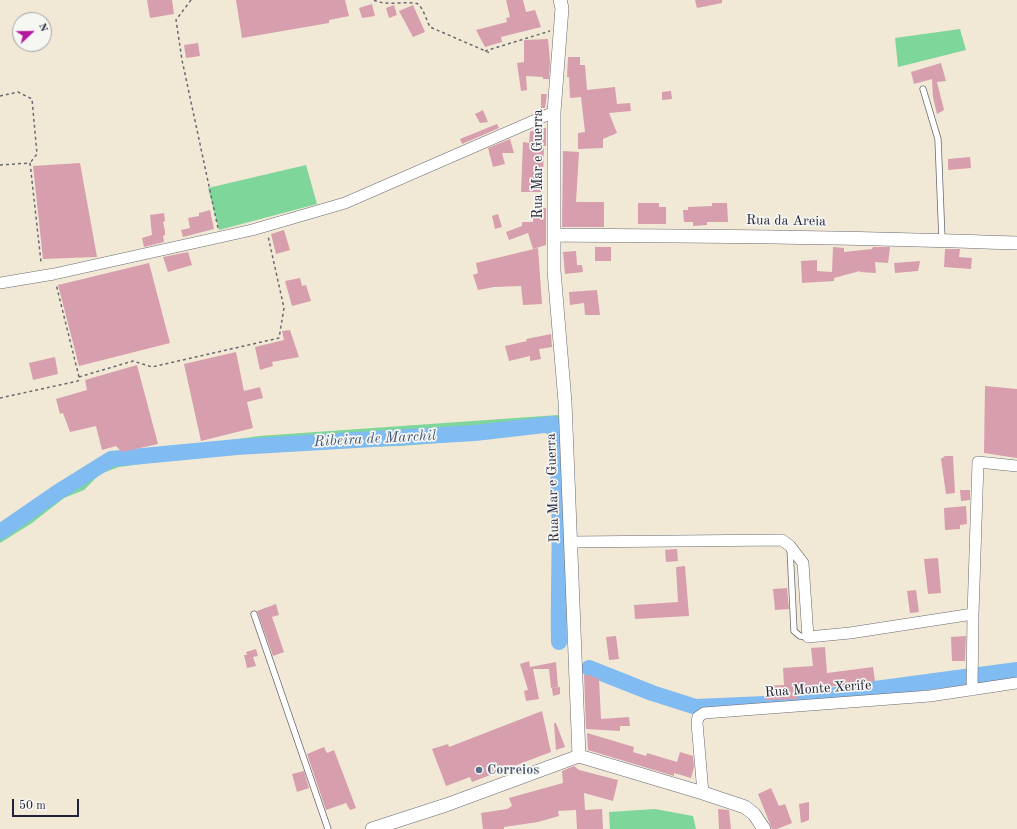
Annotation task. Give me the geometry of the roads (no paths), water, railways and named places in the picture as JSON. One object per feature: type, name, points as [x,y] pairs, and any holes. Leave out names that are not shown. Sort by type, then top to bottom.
[{"type":"street","name":"Rua Mar e Guerra","points":[[560,0],[562,8],[561,27],[554,112],[554,271],[565,402],[572,542],[579,756]]},
{"type":"street","points":[[0,283],[54,274],[221,237],[345,203],[554,112]]},
{"type":"street","name":"Rua da Areia","points":[[554,235],[715,236],[942,240],[1017,243]]},
{"type":"street","points":[[972,690],[978,462],[1017,466]]},
{"type":"street","points":[[572,542],[782,540],[790,546],[803,563],[808,637],[850,633],[973,614]]},
{"type":"street","name":"Rua Monte Xerife","points":[[703,792],[697,723],[698,717],[704,713],[930,696],[1017,684]]},
{"type":"street","points":[[372,829],[446,805],[579,756],[703,792],[745,807],[754,814],[764,829]]},
{"type":"lane","points":[[923,89],[938,139],[942,240]]},
{"type":"lane","points":[[254,614],[328,829]]},
{"type":"waterway","name":"Ribeira de Marchil","points":[[0,532],[58,492],[111,459],[237,447],[475,433],[553,424],[558,457],[560,510],[559,642]]},
{"type":"waterway","points":[[589,668],[652,693],[696,707],[788,703],[860,691],[1017,670]]},
{"type":"place","name":"Correios","points":[[479,770]]}]
